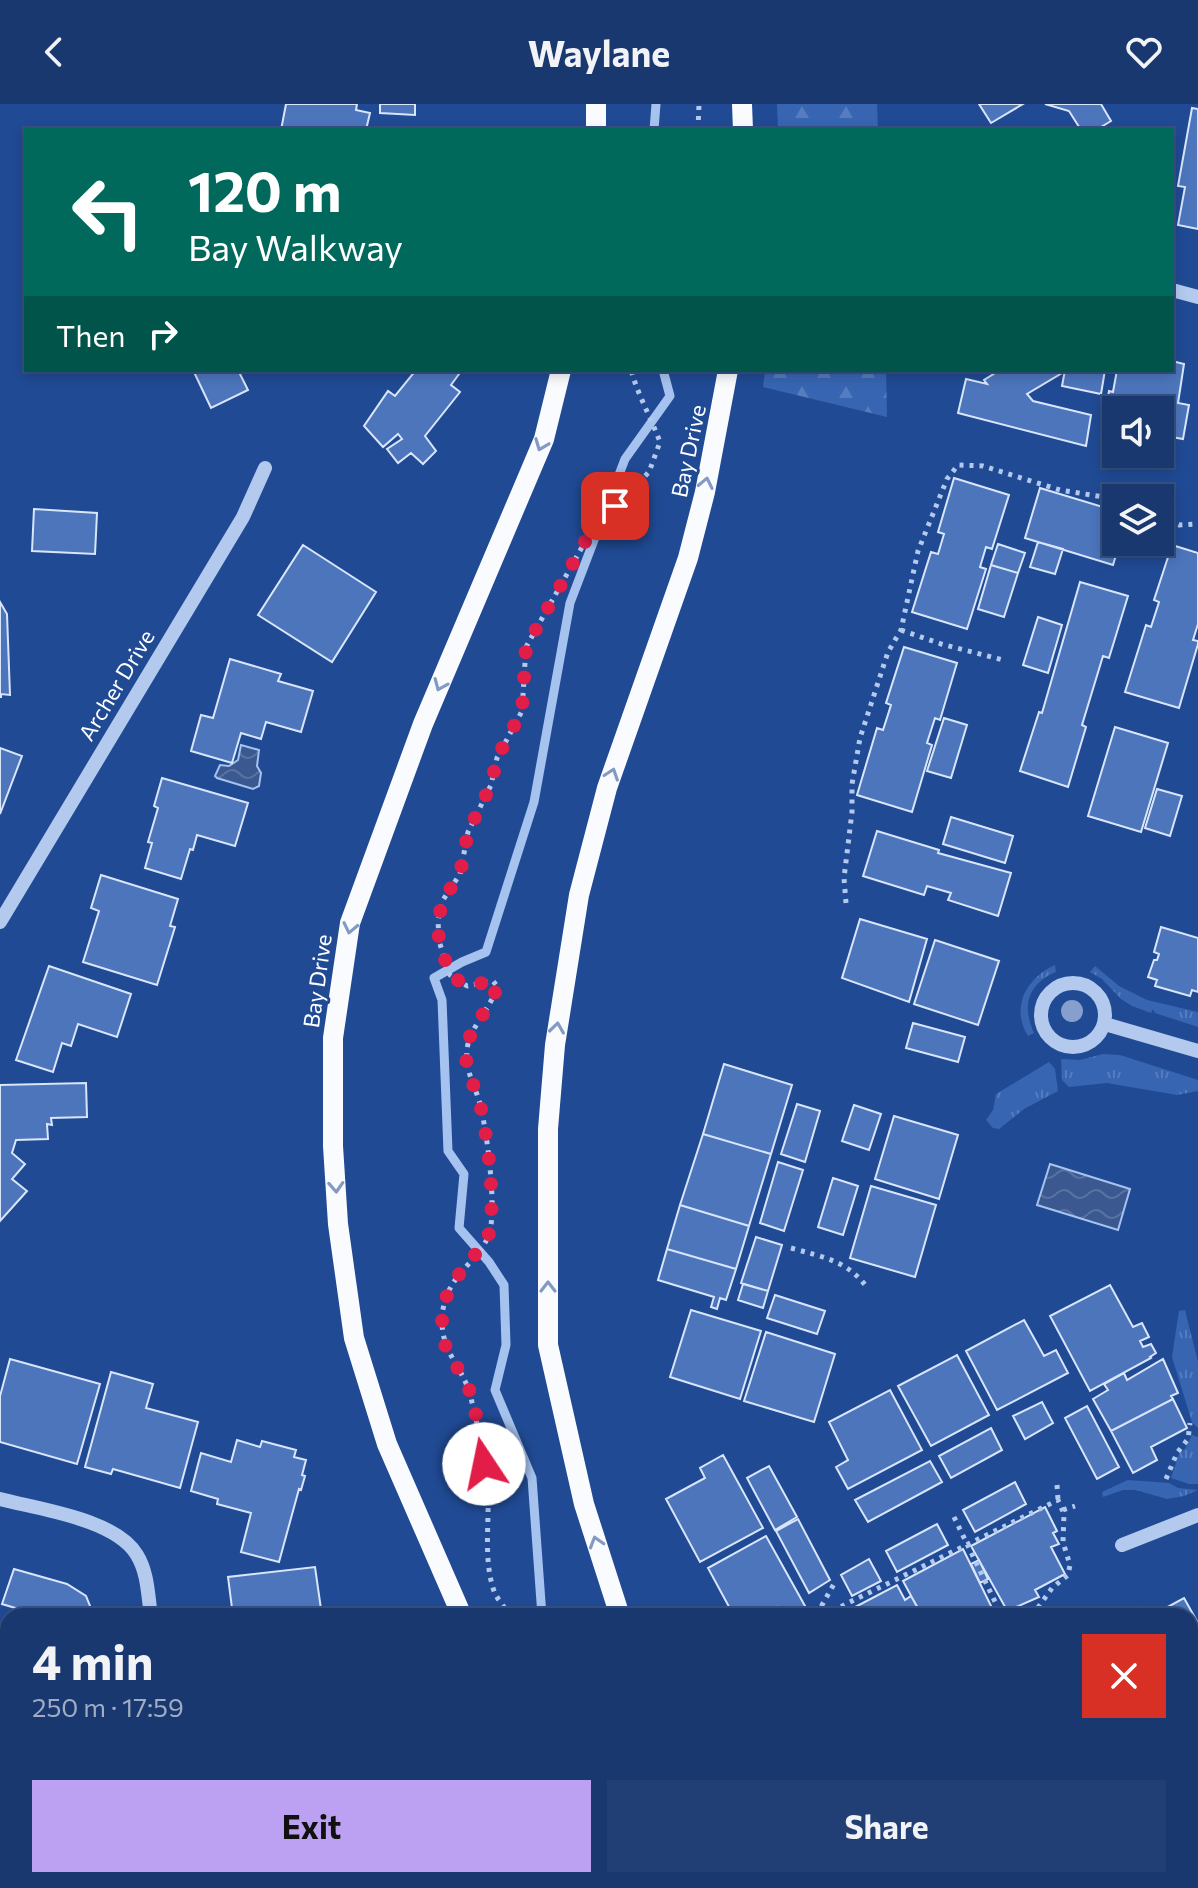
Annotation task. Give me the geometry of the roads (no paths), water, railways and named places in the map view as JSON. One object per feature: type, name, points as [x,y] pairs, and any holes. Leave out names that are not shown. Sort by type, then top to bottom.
[{"type":"main road","points":[[596,104],[596,128]]},
{"type":"main road","points":[[742,104],[743,128]]},
{"type":"main road","name":"Bay Drive","points":[[459,1608],[387,1444],[354,1338],[338,1224],[333,1146],[333,1038],[350,923],[423,724],[544,439],[561,372]]},
{"type":"main road","name":"Bay Drive","points":[[617,1608],[584,1504],[548,1345],[548,1129],[555,1045],[579,895],[607,788],[688,558],[705,492],[728,372]]},
{"type":"street","points":[[1174,291],[1198,297]]},
{"type":"street","name":"Archer Drive","points":[[0,922],[243,517],[265,468]]},
{"type":"street","points":[[1082,984],[1099,996],[1104,1006],[1105,1024],[1090,1043],[1071,1048],[1061,1046],[1045,1032],[1040,1011],[1044,1001],[1060,985],[1082,984]]},
{"type":"street","points":[[1105,1024],[1198,1051]]},
{"type":"street","points":[[0,1499],[97,1525],[120,1536],[137,1554],[146,1580],[150,1608]]},
{"type":"street","points":[[1122,1545],[1198,1515]]},
{"type":"water","points":[[241,745],[259,750],[259,786],[253,789],[215,776],[220,765],[229,766],[238,760]]},
{"type":"water","points":[[1050,1164],[1130,1189],[1118,1230],[1037,1205]]},
{"type":"waterway","points":[[654,128],[656,104]]},
{"type":"waterway","points":[[541,1608],[532,1478],[495,1390],[506,1345],[504,1285],[489,1262],[459,1228],[464,1174],[448,1151],[442,1000],[434,978],[486,952],[534,802],[570,603],[625,459],[670,396],[664,372]]}]
